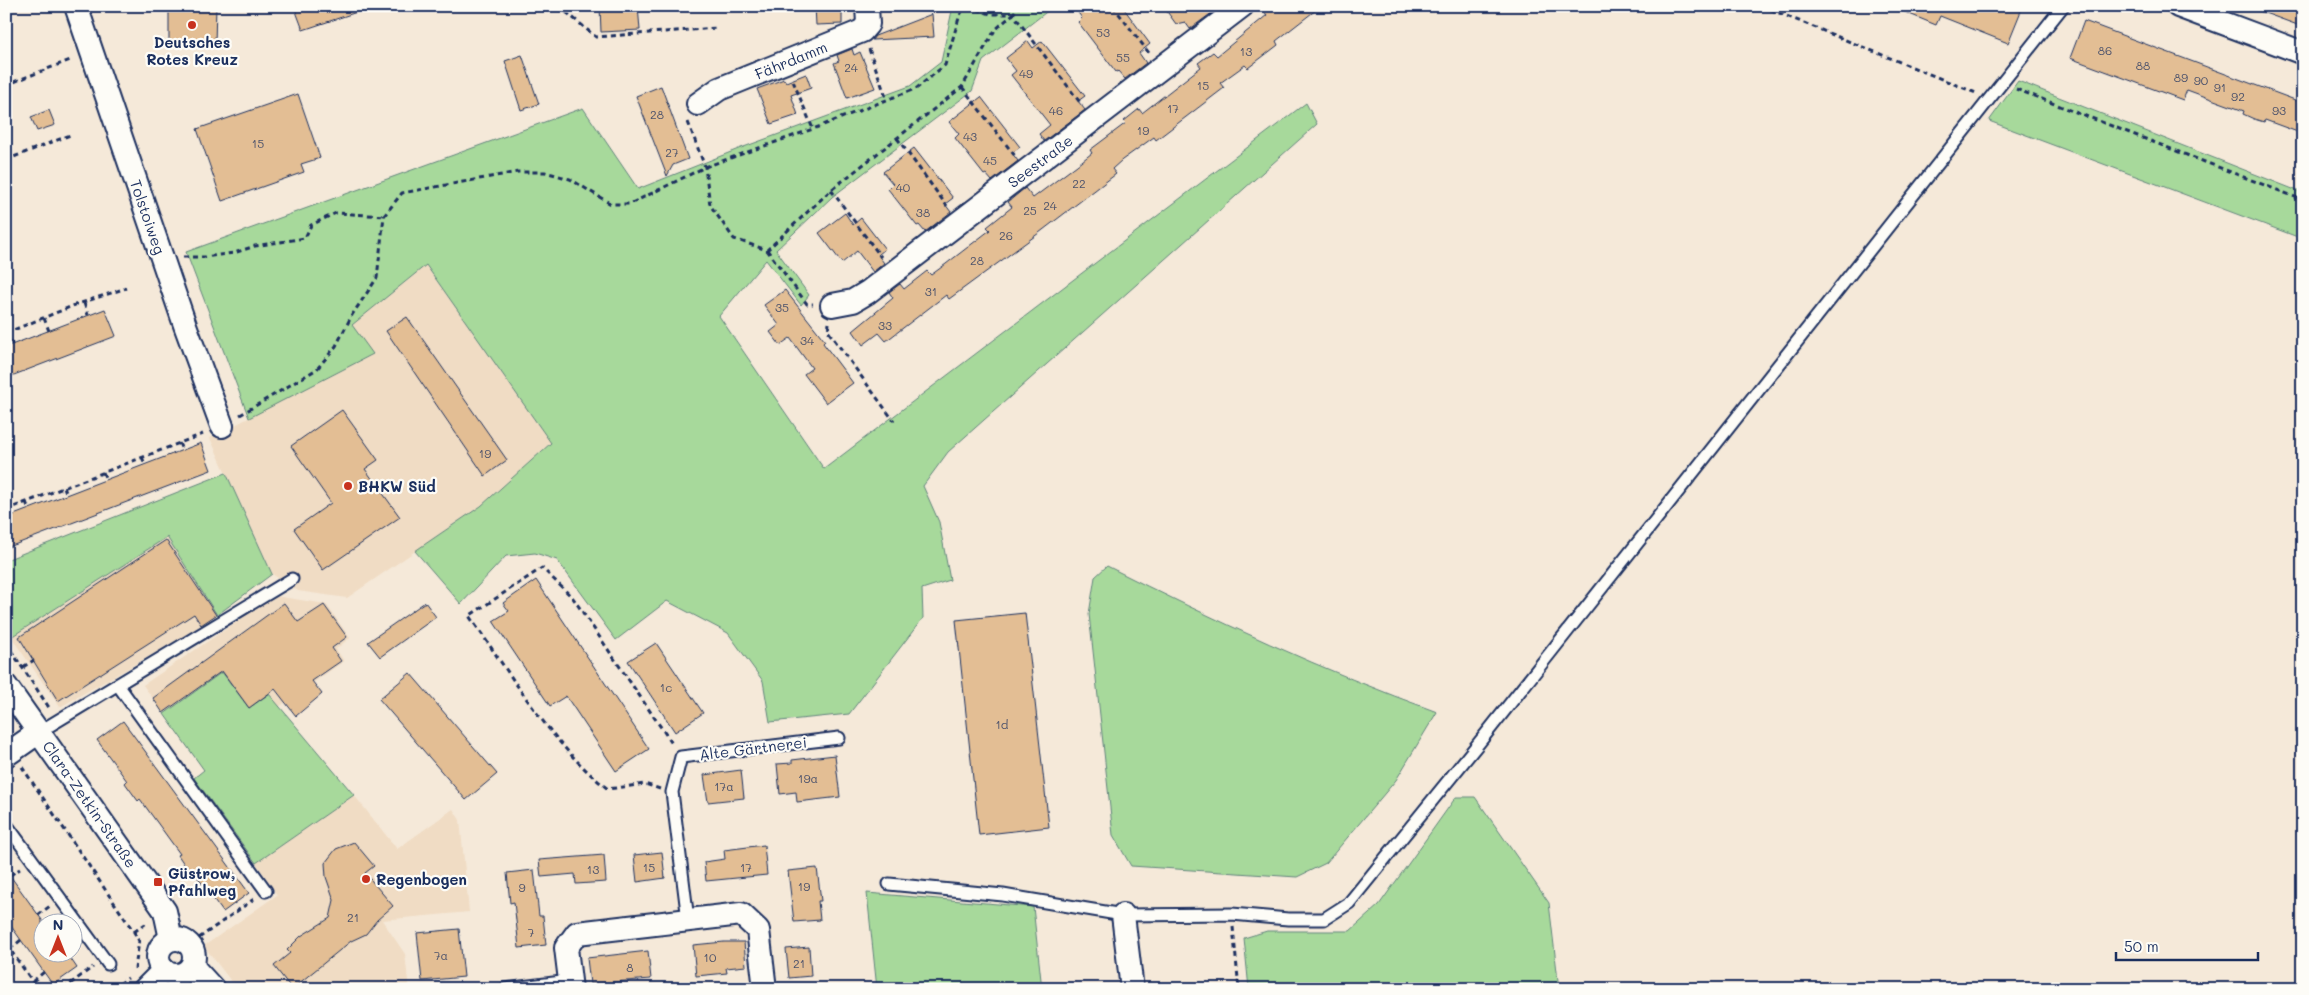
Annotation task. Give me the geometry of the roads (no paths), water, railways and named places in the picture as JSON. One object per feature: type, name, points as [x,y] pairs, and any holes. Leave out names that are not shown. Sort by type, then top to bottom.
[{"type":"street","name":"Tolstoiweg","points":[[76,6],[222,426]]},
{"type":"street","name":"Fährdamm","points":[[698,104],[718,89],[862,31],[868,24],[867,6]]},
{"type":"street","name":"Seestraße","points":[[832,304],[853,301],[868,292],[1242,6]]},
{"type":"street","points":[[2178,6],[2303,53]]},
{"type":"street","name":"Clara-Zetkin-Straße","points":[[6,686],[165,911],[171,939]]},
{"type":"street","points":[[9,754],[39,732]]},
{"type":"street","points":[[571,985],[566,948],[577,933],[742,914],[758,930],[765,989]]},
{"type":"street","points":[[1123,914],[1132,989]]},
{"type":"street","points":[[171,939],[182,939],[190,945],[195,955],[192,966],[184,974],[178,975],[164,970],[159,962],[159,950],[171,939]]},
{"type":"street","points":[[192,966],[212,989]]},
{"type":"street","points":[[145,989],[164,970]]},
{"type":"lane","points":[[890,884],[1003,895],[1123,914],[1232,914],[1288,919],[1324,919],[1349,903],[1478,744],[2063,6]]},
{"type":"lane","points":[[39,732],[292,579]]},
{"type":"lane","points":[[118,685],[266,891]]},
{"type":"lane","name":"Alte Gärtnerei","points":[[688,920],[672,792],[681,757],[839,738]]},
{"type":"lane","points":[[6,824],[106,962]]},
{"type":"lane","points":[[505,989],[571,985]]},
{"type":"place","name":"Deutsches Rotes Kreuz","points":[[192,25]]},
{"type":"place","name":"BHKW Süd","points":[[348,486]]},
{"type":"place","name":"Regenbogen","points":[[366,879]]},
{"type":"place","name":"Güstrow, Pfahlweg","points":[[158,882]]}]
